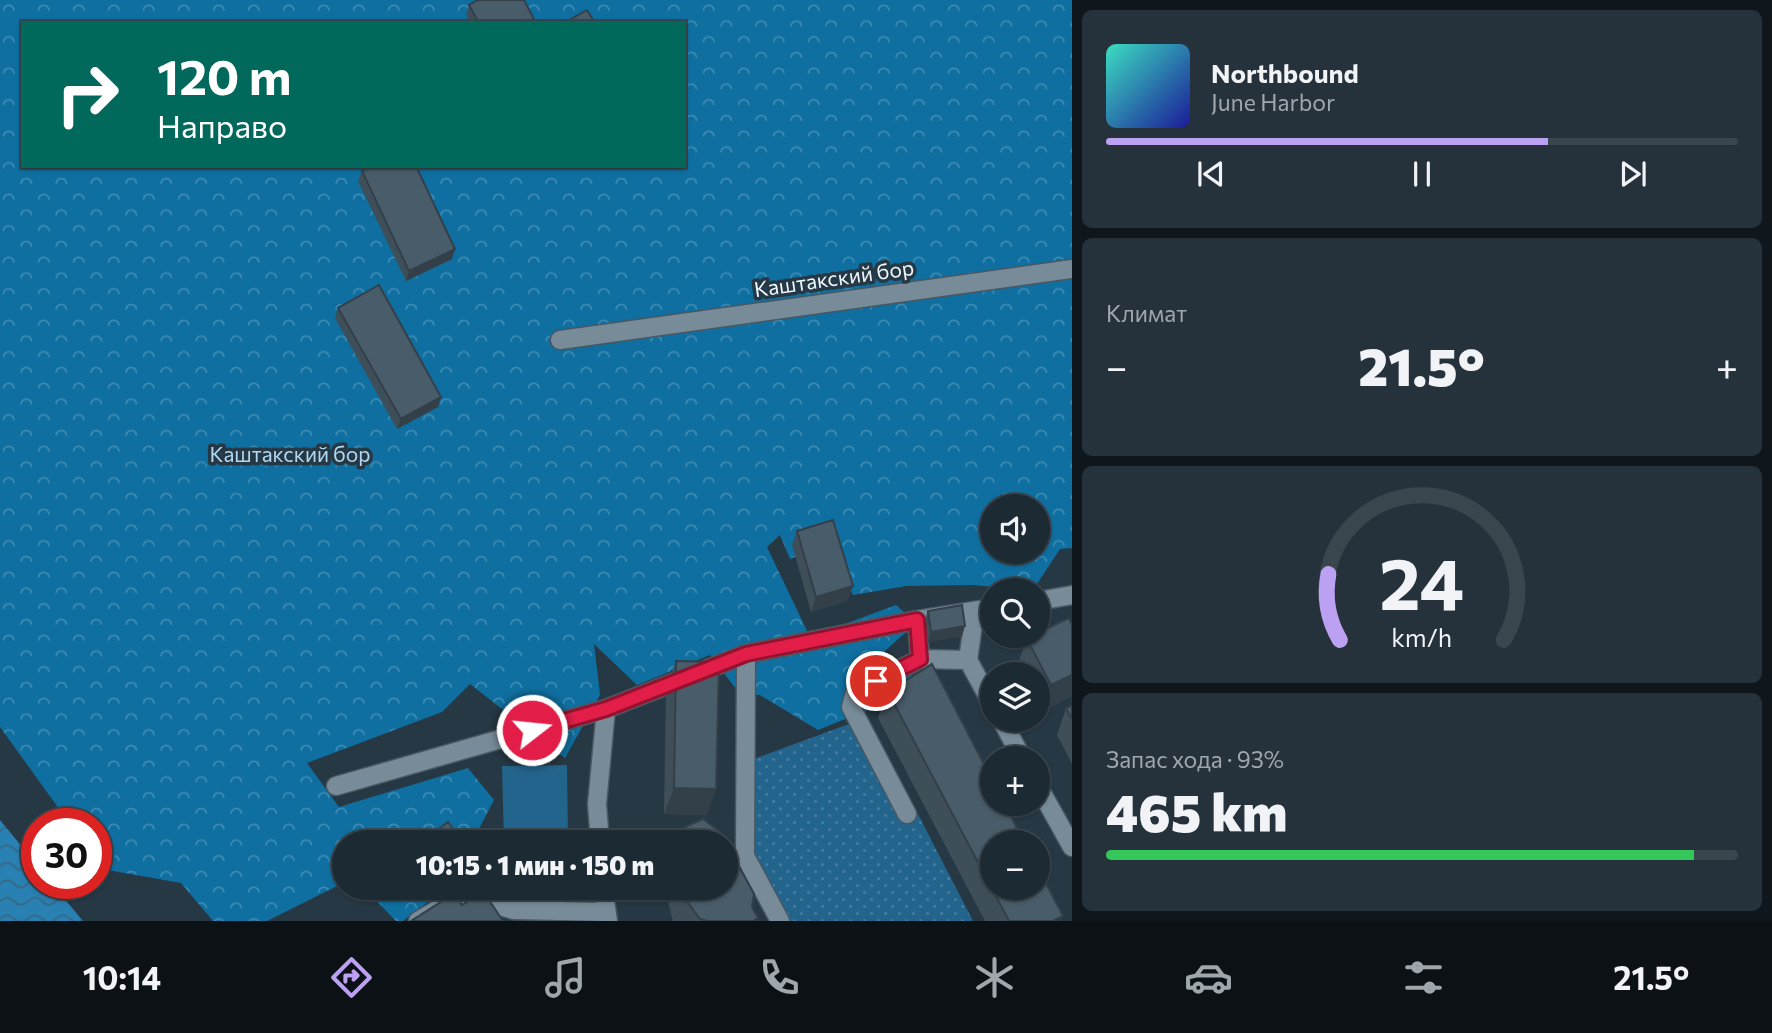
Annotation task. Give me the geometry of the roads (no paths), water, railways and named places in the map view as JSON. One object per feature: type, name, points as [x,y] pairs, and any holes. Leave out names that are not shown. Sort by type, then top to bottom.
[{"type":"street","name":"Каштакский бор","points":[[560,340],[1072,269]]},
{"type":"street","points":[[1050,599],[1072,595]]},
{"type":"street","points":[[336,786],[606,709],[746,654],[980,610]]},
{"type":"street","points":[[917,620],[920,659]]},
{"type":"street","points":[[980,622],[968,660],[980,682]]},
{"type":"street","points":[[746,654],[745,856],[780,921]]},
{"type":"street","points":[[907,814],[851,707],[855,692],[920,659],[968,660]]},
{"type":"street","points":[[599,830],[597,804],[606,709]]},
{"type":"street","points":[[1050,808],[1072,847]]},
{"type":"street","points":[[418,921],[462,895],[514,910],[606,916]]},
{"type":"water","points":[[0,820],[21,846],[21,899],[65,899],[83,921],[0,921]]}]
